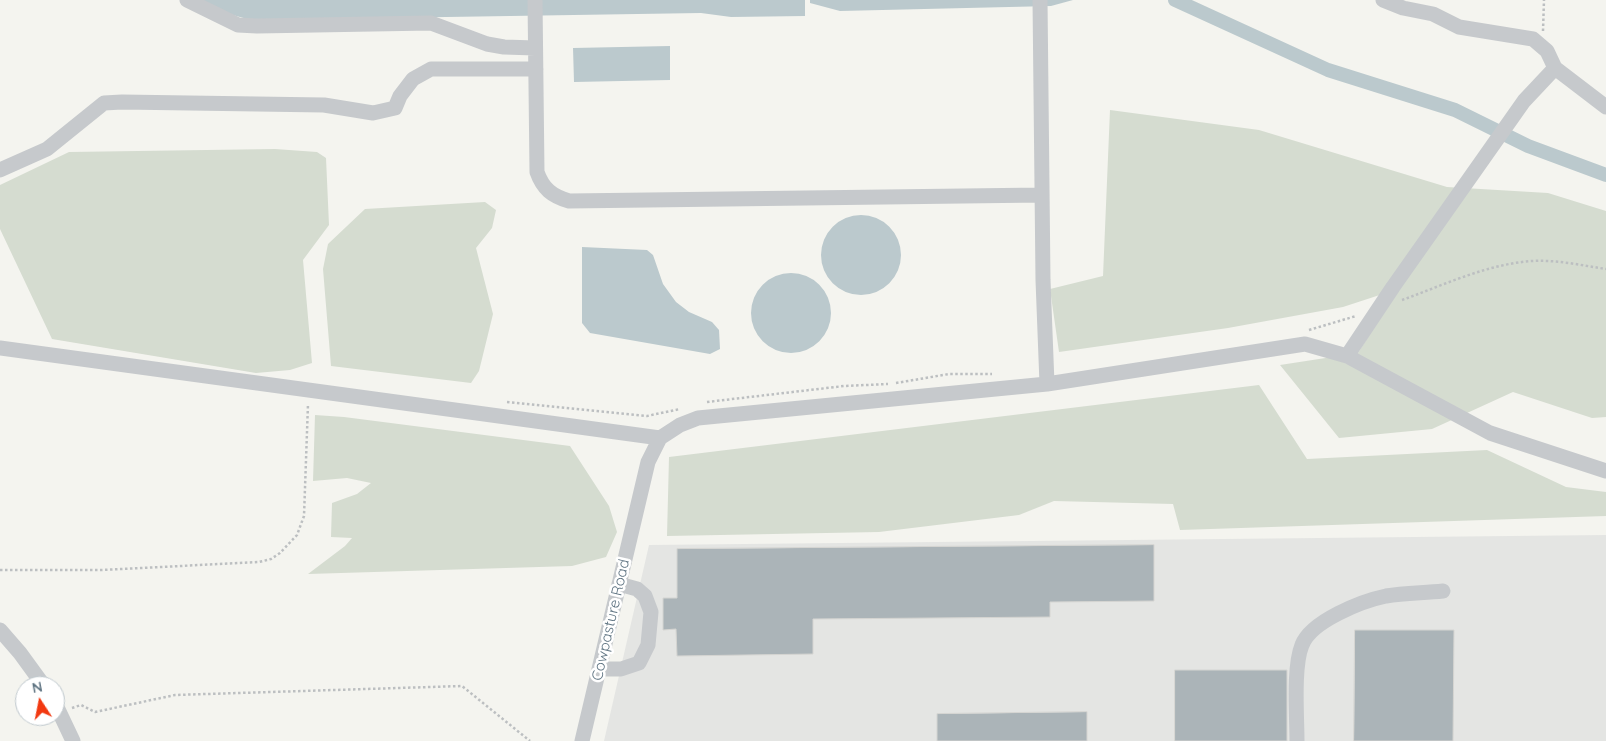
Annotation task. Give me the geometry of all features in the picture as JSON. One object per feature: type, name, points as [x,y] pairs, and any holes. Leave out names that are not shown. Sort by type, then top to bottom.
[{"type":"street","points":[[187,0],[238,25],[431,23],[487,44],[504,47],[535,48]]},
{"type":"street","points":[[535,0],[537,172],[541,183],[556,197],[569,201],[1042,194]]},
{"type":"street","points":[[1383,0],[1403,8],[1432,14],[1459,27],[1533,39],[1547,51],[1555,68],[1606,107]]},
{"type":"street","points":[[1040,5],[1047,384]]},
{"type":"street","points":[[1347,356],[1524,101],[1555,68]]},
{"type":"street","points":[[0,170],[47,149],[104,103],[324,105],[373,113],[395,108],[400,96],[413,80],[431,70],[536,69]]},
{"type":"street","points":[[0,348],[660,438],[680,425],[698,418],[1047,384],[1305,344],[1347,356],[1490,433],[1606,471]]},
{"type":"street","name":"Cowpasture Road","points":[[582,741],[648,462],[660,438]]},
{"type":"street","points":[[599,669],[621,669],[639,663],[648,645],[651,612],[645,596],[637,589],[619,584]]},
{"type":"street","points":[[1298,741],[1297,668],[1301,647],[1312,632],[1324,622],[1352,607],[1384,597],[1443,591]]},
{"type":"street","points":[[0,630],[37,676]]},
{"type":"street","points":[[65,723],[73,741]]},
{"type":"path","points":[[1543,47],[1544,0]]},
{"type":"path","points":[[1305,331],[1492,268],[1523,261],[1560,262],[1606,269]]},
{"type":"path","points":[[705,403],[844,386],[892,384],[949,374],[998,374]]},
{"type":"path","points":[[0,570],[101,570],[259,562],[272,559],[297,535],[304,516],[310,390]]},
{"type":"path","points":[[506,402],[647,416],[687,407]]},
{"type":"path","points":[[65,707],[81,706],[95,712],[175,695],[462,686],[530,741]]},
{"type":"shaded area","points":[[200,0],[805,0],[805,16],[731,17],[701,13],[255,20],[220,10]]},
{"type":"shaded area","points":[[810,0],[1073,0],[1051,6],[840,11],[810,3]]},
{"type":"shaded area","points":[[670,46],[670,80],[574,82],[573,48]]},
{"type":"shaded area","points":[[1110,110],[1259,130],[1447,187],[1548,193],[1606,211],[1606,417],[1592,418],[1513,392],[1432,429],[1339,438],[1280,365],[1358,353],[1398,289],[1343,307],[1228,328],[1059,352],[1050,289],[1103,276]]},
{"type":"shaded area","points":[[275,149],[317,152],[326,158],[329,225],[303,260],[312,363],[290,370],[256,373],[52,339],[0,229],[0,185],[69,152]]},
{"type":"shaded area","points":[[485,202],[496,210],[492,228],[476,248],[493,314],[479,371],[471,383],[331,366],[323,269],[328,244],[365,209]]},
{"type":"shaded area","points":[[861,215],[876,218],[889,227],[898,240],[901,255],[898,270],[889,283],[876,292],[861,295],[846,292],[833,283],[824,270],[821,255],[824,240],[833,227],[846,218]]},
{"type":"shaded area","points":[[582,247],[647,250],[653,255],[663,284],[676,302],[689,312],[712,322],[719,330],[720,349],[710,354],[590,333],[582,323]]},
{"type":"shaded area","points":[[791,273],[806,276],[819,285],[828,298],[831,313],[828,328],[819,341],[806,350],[791,353],[776,350],[763,341],[754,328],[751,313],[754,298],[763,285],[776,276]]},
{"type":"shaded area","points":[[1259,385],[1307,459],[1487,450],[1566,487],[1606,492],[1606,516],[1180,530],[1173,504],[1054,501],[1019,515],[879,532],[667,536],[669,457]]},
{"type":"shaded area","points":[[315,415],[344,417],[570,446],[609,506],[617,532],[606,557],[572,566],[308,574],[345,546],[352,538],[331,537],[332,503],[357,494],[371,483],[347,478],[313,481]]},
{"type":"shaded area","points":[[1606,535],[1606,741],[604,741],[649,545]]},
{"type":"building","points":[[1154,545],[1154,601],[1050,602],[1050,617],[813,619],[813,654],[677,656],[676,629],[663,630],[663,598],[677,598],[677,549]]},
{"type":"building","points":[[1355,630],[1454,630],[1453,741],[1354,741]]},
{"type":"building","points":[[1175,670],[1287,670],[1287,741],[1175,741]]},
{"type":"building","points":[[1087,712],[1087,741],[937,741],[937,714]]},
{"type":"waterway","points":[[1175,0],[1328,70],[1455,110],[1528,146],[1606,175]]}]
